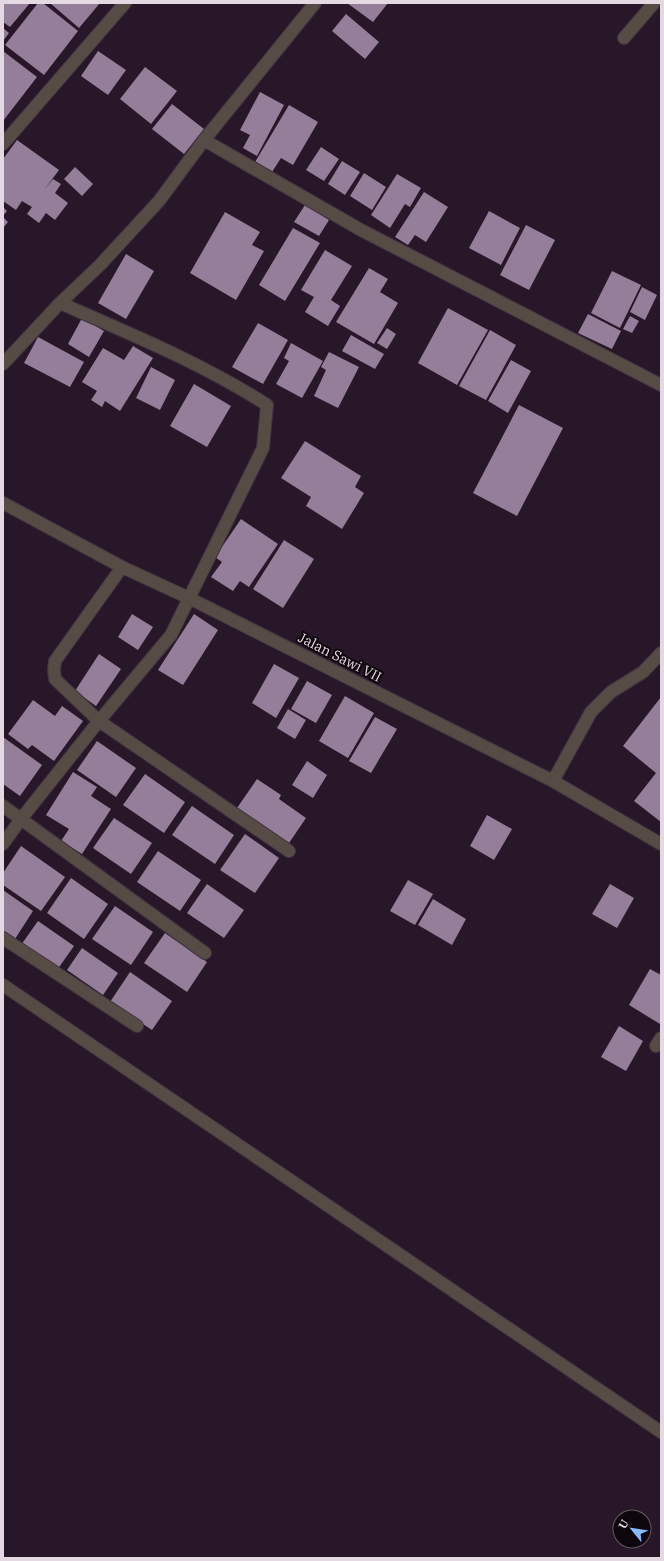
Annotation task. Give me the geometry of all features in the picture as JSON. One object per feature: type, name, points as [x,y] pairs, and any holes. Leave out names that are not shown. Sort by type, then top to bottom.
[{"type":"street","points":[[3,144],[126,3]]},
{"type":"street","points":[[3,364],[60,303],[100,265],[159,201],[204,140],[315,3]]},
{"type":"street","points":[[624,38],[654,3]]},
{"type":"street","points":[[204,140],[361,230],[661,385]]},
{"type":"street","points":[[3,844],[99,721],[171,635],[263,448],[267,405],[246,391],[188,360],[60,303]]},
{"type":"street","name":"Jalan Sawi VII","points":[[3,503],[122,567],[189,598],[553,781],[661,844]]},
{"type":"street","points":[[122,567],[55,661],[55,678],[99,721],[289,851]]},
{"type":"street","points":[[553,781],[591,712],[610,692],[642,672],[661,653]]},
{"type":"street","points":[[3,806],[205,953]]},
{"type":"street","points":[[3,938],[137,1026]]},
{"type":"street","points":[[3,985],[661,1432]]},
{"type":"building","points":[[3,3],[30,3],[10,27],[3,22]]},
{"type":"building","points":[[38,3],[43,3],[78,31],[44,75],[5,45]]},
{"type":"building","points":[[50,3],[100,3],[79,28]]},
{"type":"building","points":[[347,3],[388,3],[373,22]]},
{"type":"building","points":[[346,14],[379,42],[365,59],[332,31]]},
{"type":"building","points":[[3,28],[9,33],[3,41]]},
{"type":"building","points":[[3,51],[37,77],[3,121]]},
{"type":"building","points":[[98,51],[126,70],[108,95],[81,76]]},
{"type":"building","points":[[145,67],[177,91],[151,124],[120,99]]},
{"type":"building","points":[[260,92],[284,105],[257,156],[243,148],[250,135],[240,130]]},
{"type":"building","points":[[172,104],[204,129],[184,154],[152,129]]},
{"type":"building","points":[[289,105],[318,122],[293,165],[281,158],[272,172],[255,162]]},
{"type":"building","points":[[17,140],[59,170],[44,190],[53,179],[61,184],[55,193],[68,203],[55,220],[46,213],[39,223],[27,214],[32,207],[22,201],[16,210],[3,201],[3,159]]},
{"type":"building","points":[[321,147],[339,159],[324,181],[306,170]]},
{"type":"building","points":[[342,161],[360,172],[345,195],[328,184]]},
{"type":"building","points":[[75,167],[93,184],[82,196],[64,179]]},
{"type":"building","points":[[364,173],[386,187],[372,210],[350,196]]},
{"type":"building","points":[[397,174],[421,188],[410,207],[405,204],[390,228],[371,215]]},
{"type":"building","points":[[424,192],[448,207],[426,242],[415,235],[408,245],[395,237]]},
{"type":"building","points":[[305,205],[329,220],[319,236],[294,222]]},
{"type":"building","points":[[3,207],[7,211],[3,216]]},
{"type":"building","points":[[489,211],[520,228],[501,265],[469,248]]},
{"type":"building","points":[[225,212],[260,232],[252,245],[264,251],[236,300],[190,273]]},
{"type":"building","points":[[3,217],[8,222],[3,228]]},
{"type":"building","points":[[526,225],[555,240],[529,290],[500,275]]},
{"type":"building","points":[[293,228],[320,243],[285,301],[259,285]]},
{"type":"building","points":[[325,250],[352,266],[331,300],[340,306],[328,326],[305,312],[314,297],[301,290]]},
{"type":"building","points":[[126,254],[154,271],[126,319],[98,303]]},
{"type":"building","points":[[369,268],[388,279],[380,292],[398,303],[374,344],[336,322]]},
{"type":"building","points":[[612,271],[641,285],[620,328],[591,313]]},
{"type":"building","points":[[642,287],[657,295],[645,320],[630,312]]},
{"type":"building","points":[[448,308],[488,330],[457,385],[418,363]]},
{"type":"building","points":[[588,314],[621,331],[612,349],[578,333]]},
{"type":"building","points":[[630,316],[639,321],[632,333],[623,329]]},
{"type":"building","points":[[82,318],[104,331],[89,357],[68,344]]},
{"type":"building","points":[[258,323],[288,340],[263,384],[232,367]]},
{"type":"building","points":[[387,328],[396,334],[387,349],[377,343]]},
{"type":"building","points":[[490,330],[516,345],[486,400],[459,386]]},
{"type":"building","points":[[351,335],[384,354],[375,369],[342,351]]},
{"type":"building","points":[[38,337],[84,362],[70,387],[24,363]]},
{"type":"building","points":[[291,343],[323,361],[302,398],[276,384],[289,361],[284,358]]},
{"type":"building","points":[[133,346],[153,358],[120,411],[105,401],[102,407],[91,400],[97,391],[82,382],[103,348],[124,360]]},
{"type":"building","points":[[329,352],[359,367],[338,408],[314,396],[326,370],[321,367]]},
{"type":"building","points":[[511,360],[531,371],[508,413],[488,401]]},
{"type":"building","points":[[151,367],[175,380],[160,410],[136,398]]},
{"type":"building","points":[[194,384],[231,406],[207,447],[170,426]]},
{"type":"building","points":[[519,405],[563,428],[517,516],[473,493]]},
{"type":"building","points":[[305,441],[361,476],[355,487],[364,493],[342,529],[306,506],[311,497],[281,478]]},
{"type":"building","points":[[241,519],[278,544],[249,587],[240,581],[233,591],[211,577],[222,562],[215,557]]},
{"type":"building","points":[[284,540],[314,559],[283,608],[253,589]]},
{"type":"building","points":[[132,614],[153,627],[138,650],[118,637]]},
{"type":"building","points":[[194,614],[218,630],[183,685],[158,670]]},
{"type":"building","points":[[99,654],[121,669],[96,706],[75,691]]},
{"type":"building","points":[[274,664],[299,678],[276,718],[252,703]]},
{"type":"building","points":[[307,681],[332,695],[316,723],[291,709]]},
{"type":"building","points":[[345,696],[374,713],[348,758],[319,741]]},
{"type":"building","points":[[661,697],[661,822],[634,801],[656,773],[623,746]]},
{"type":"building","points":[[33,700],[55,716],[62,706],[83,721],[54,761],[32,745],[28,749],[8,734]]},
{"type":"building","points":[[288,709],[306,720],[295,739],[277,728]]},
{"type":"building","points":[[375,717],[397,729],[371,773],[349,761]]},
{"type":"building","points":[[3,737],[42,765],[20,796],[3,784]]},
{"type":"building","points":[[97,741],[136,768],[116,797],[77,770]]},
{"type":"building","points":[[307,761],[327,775],[313,798],[292,785]]},
{"type":"building","points":[[73,772],[97,787],[91,796],[111,809],[82,854],[61,841],[69,829],[46,815]]},
{"type":"building","points":[[145,774],[185,802],[164,833],[123,805]]},
{"type":"building","points":[[257,779],[281,795],[279,799],[306,818],[289,843],[237,808]]},
{"type":"building","points":[[192,806],[234,835],[215,864],[172,835]]},
{"type":"building","points":[[487,815],[512,829],[494,860],[470,846]]},
{"type":"building","points":[[114,818],[152,843],[131,874],[93,848]]},
{"type":"building","points":[[245,834],[279,858],[255,893],[220,870]]},
{"type":"building","points":[[21,846],[65,877],[41,911],[3,885],[3,873]]},
{"type":"building","points":[[158,851],[201,880],[180,911],[137,882]]},
{"type":"building","points":[[71,878],[108,904],[84,939],[47,913]]},
{"type":"building","points":[[408,880],[433,894],[415,925],[390,911]]},
{"type":"building","points":[[207,884],[244,910],[224,938],[187,913]]},
{"type":"building","points":[[610,884],[634,898],[617,928],[592,914]]},
{"type":"building","points":[[3,890],[33,911],[15,939],[3,931]]},
{"type":"building","points":[[433,899],[466,919],[452,945],[418,925]]},
{"type":"building","points":[[115,906],[153,932],[131,965],[92,939]]},
{"type":"building","points":[[38,921],[74,946],[57,970],[21,945]]},
{"type":"building","points":[[165,933],[207,962],[187,992],[144,963]]},
{"type":"building","points":[[82,948],[118,973],[103,995],[67,970]]},
{"type":"building","points":[[650,969],[661,975],[660,1024],[629,1005]]},
{"type":"building","points":[[130,972],[172,1001],[152,1030],[110,1002]]},
{"type":"building","points":[[619,1026],[643,1041],[626,1071],[601,1057]]}]
